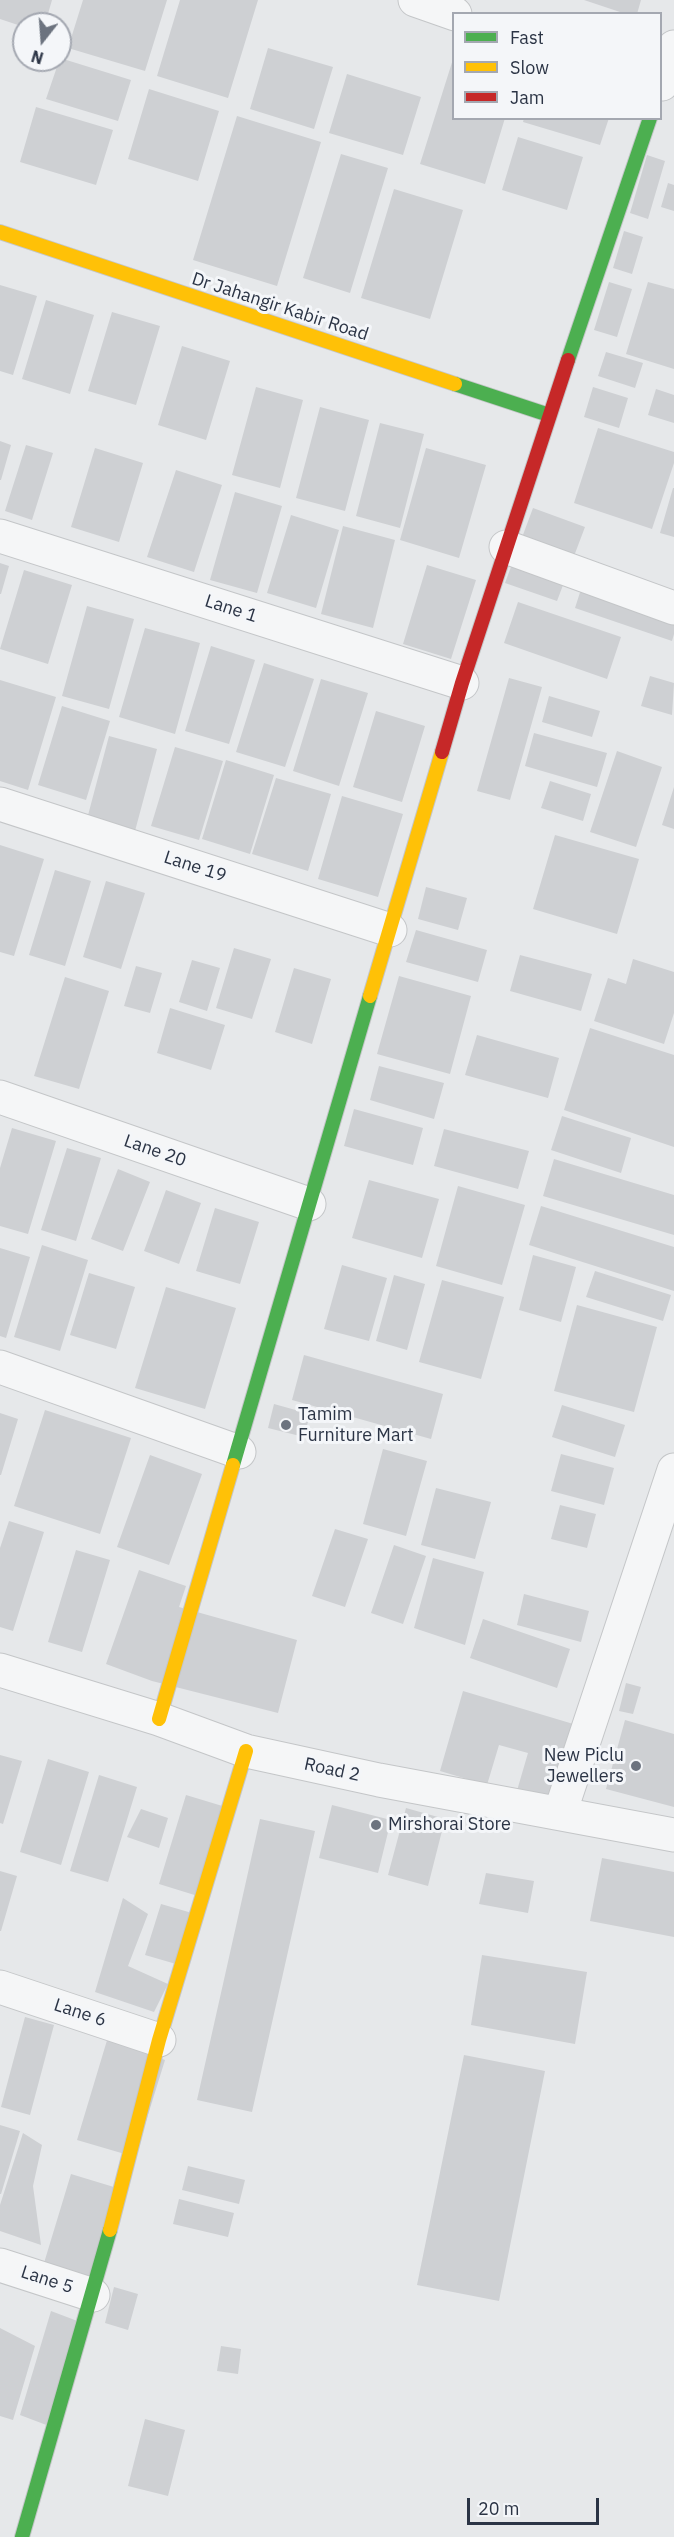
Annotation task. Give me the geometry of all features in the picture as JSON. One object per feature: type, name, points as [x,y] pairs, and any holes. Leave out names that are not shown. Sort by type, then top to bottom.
[{"type":"street","points":[[415,0],[452,13]]},
{"type":"street","points":[[662,82],[674,47]]},
{"type":"street","points":[[159,1719],[239,1452],[309,1204],[462,683],[549,415],[649,120]]},
{"type":"street","name":"Dr Jahangir Kabir Road","points":[[0,232],[549,415]]},
{"type":"street","name":"Lane 1","points":[[0,536],[462,683]]},
{"type":"street","points":[[506,547],[674,608]]},
{"type":"street","name":"Lane 19","points":[[0,804],[390,930]]},
{"type":"street","name":"Lane 20","points":[[0,1097],[309,1204]]},
{"type":"street","points":[[0,1367],[239,1452]]},
{"type":"street","points":[[560,1814],[674,1470]]},
{"type":"street","name":"Road 2","points":[[0,1670],[159,1719],[246,1751],[379,1780],[674,1835]]},
{"type":"street","points":[[22,2537],[93,2295],[159,2040],[246,1751]]},
{"type":"street","name":"Lane 6","points":[[0,1987],[159,2040]]},
{"type":"street","name":"Lane 5","points":[[0,2265],[93,2295]]},
{"type":"building","points":[[0,0],[52,0],[48,12],[12,12],[12,23],[0,19]]},
{"type":"building","points":[[83,0],[167,0],[145,71],[72,49],[72,35]]},
{"type":"building","points":[[180,0],[258,0],[228,98],[157,76]]},
{"type":"building","points":[[584,0],[641,0],[638,12],[620,12]]},
{"type":"building","points":[[268,48],[333,67],[314,129],[250,109]]},
{"type":"building","points":[[72,62],[131,80],[118,121],[46,99],[55,72],[72,72]]},
{"type":"building","points":[[452,62],[452,120],[504,120],[485,184],[420,164]]},
{"type":"building","points":[[347,74],[421,97],[403,155],[329,133]]},
{"type":"building","points":[[149,89],[219,111],[198,181],[128,159]]},
{"type":"building","points":[[36,107],[113,130],[96,185],[20,162]]},
{"type":"building","points":[[237,116],[321,142],[277,286],[193,260]]},
{"type":"building","points":[[524,120],[608,120],[600,145],[523,122]]},
{"type":"building","points":[[518,137],[583,157],[567,210],[502,190]]},
{"type":"building","points":[[341,154],[388,168],[350,293],[303,278]]},
{"type":"building","points":[[647,155],[665,161],[648,219],[630,213]]},
{"type":"building","points":[[668,183],[674,185],[674,211],[661,207]]},
{"type":"building","points":[[394,189],[463,210],[430,319],[361,298]]},
{"type":"building","points":[[624,231],[643,237],[632,274],[613,268]]},
{"type":"building","points":[[609,282],[632,289],[617,337],[594,330]]},
{"type":"building","points":[[648,282],[674,289],[674,369],[626,354]]},
{"type":"building","points":[[0,285],[37,296],[13,375],[0,371]]},
{"type":"building","points":[[46,300],[94,315],[70,394],[22,379]]},
{"type":"building","points":[[112,312],[160,326],[136,405],[88,391]]},
{"type":"building","points":[[182,346],[230,361],[206,440],[158,425]]},
{"type":"building","points":[[606,352],[643,363],[635,388],[598,376]]},
{"type":"building","points":[[256,387],[303,400],[280,488],[232,475]]},
{"type":"building","points":[[593,387],[628,398],[619,428],[584,417]]},
{"type":"building","points":[[656,389],[674,395],[674,423],[648,415]]},
{"type":"building","points":[[320,407],[369,420],[345,511],[296,498]]},
{"type":"building","points":[[380,423],[424,434],[400,528],[356,516]]},
{"type":"building","points":[[598,428],[674,452],[674,463],[652,529],[574,503]]},
{"type":"building","points":[[0,441],[11,445],[1,480],[0,480]]},
{"type":"building","points":[[26,445],[53,453],[32,520],[5,511]]},
{"type":"building","points":[[95,448],[143,463],[119,542],[71,527]]},
{"type":"building","points":[[426,448],[486,465],[459,558],[400,540]]},
{"type":"building","points":[[176,470],[222,485],[194,572],[147,557]]},
{"type":"building","points":[[674,488],[674,537],[660,533]]},
{"type":"building","points":[[235,492],[282,506],[257,593],[210,580]]},
{"type":"building","points":[[533,508],[585,527],[557,601],[505,583]]},
{"type":"building","points":[[291,515],[339,530],[316,608],[267,593]]},
{"type":"building","points":[[343,526],[395,540],[373,628],[321,614]]},
{"type":"building","points":[[0,563],[9,566],[1,594],[0,594]]},
{"type":"building","points":[[427,565],[476,580],[451,659],[403,644]]},
{"type":"building","points":[[24,570],[72,585],[48,664],[0,649]]},
{"type":"building","points":[[583,583],[674,614],[672,641],[575,608]]},
{"type":"building","points":[[518,602],[621,637],[607,679],[504,643]]},
{"type":"building","points":[[87,606],[134,619],[109,709],[62,696]]},
{"type":"building","points":[[145,628],[200,643],[175,734],[119,717]]},
{"type":"building","points":[[211,646],[255,660],[229,744],[185,731]]},
{"type":"building","points":[[264,663],[314,679],[285,767],[236,752]]},
{"type":"building","points":[[650,676],[674,683],[672,715],[641,706]]},
{"type":"building","points":[[509,678],[542,687],[510,800],[477,791]]},
{"type":"building","points":[[321,679],[368,693],[339,786],[293,771]]},
{"type":"building","points":[[0,680],[56,697],[28,790],[0,781]]},
{"type":"building","points":[[549,696],[600,711],[592,737],[542,722]]},
{"type":"building","points":[[62,706],[110,721],[86,800],[38,785]]},
{"type":"building","points":[[376,711],[425,726],[402,802],[353,787]]},
{"type":"building","points":[[534,733],[607,753],[597,787],[525,766]]},
{"type":"building","points":[[109,736],[157,749],[135,831],[87,819]]},
{"type":"building","points":[[175,747],[223,761],[199,840],[151,826]]},
{"type":"building","points":[[617,751],[662,767],[636,847],[590,832]]},
{"type":"building","points":[[226,760],[274,775],[250,854],[202,839]]},
{"type":"building","points":[[276,778],[331,794],[308,871],[252,854]]},
{"type":"building","points":[[550,781],[591,794],[583,821],[541,808]]},
{"type":"building","points":[[674,787],[674,829],[662,825]]},
{"type":"building","points":[[342,796],[403,814],[378,897],[318,879]]},
{"type":"building","points":[[555,835],[639,859],[617,934],[533,909]]},
{"type":"building","points":[[0,845],[44,859],[14,956],[0,952]]},
{"type":"building","points":[[55,870],[91,881],[65,966],[29,955]]},
{"type":"building","points":[[106,881],[145,893],[121,969],[83,957]]},
{"type":"building","points":[[426,887],[467,898],[458,930],[418,919]]},
{"type":"building","points":[[416,930],[487,950],[478,982],[406,962]]},
{"type":"building","points":[[234,948],[271,959],[252,1019],[216,1008]]},
{"type":"building","points":[[520,955],[592,974],[581,1011],[510,991]]},
{"type":"building","points":[[633,959],[674,972],[674,1013],[664,1044],[594,1021],[608,978],[626,984]]},
{"type":"building","points":[[192,960],[220,968],[207,1011],[179,1002]]},
{"type":"building","points":[[136,966],[162,973],[150,1013],[124,1006]]},
{"type":"building","points":[[294,968],[331,979],[312,1044],[275,1032]]},
{"type":"building","points":[[399,976],[471,996],[450,1074],[377,1054]]},
{"type":"building","points":[[65,977],[109,991],[79,1089],[34,1076]]},
{"type":"building","points":[[170,1008],[225,1025],[211,1070],[157,1053]]},
{"type":"building","points":[[590,1028],[674,1055],[674,1147],[564,1110]]},
{"type":"building","points":[[477,1035],[559,1058],[548,1098],[465,1075]]},
{"type":"building","points":[[379,1066],[444,1083],[434,1119],[370,1100]]},
{"type":"building","points":[[354,1109],[423,1128],[413,1165],[344,1146]]},
{"type":"building","points":[[562,1116],[631,1138],[621,1173],[551,1150]]},
{"type":"building","points":[[12,1128],[56,1141],[28,1234],[0,1226],[0,1168]]},
{"type":"building","points":[[444,1129],[529,1151],[518,1189],[434,1166]]},
{"type":"building","points":[[67,1148],[101,1158],[76,1241],[41,1230]]},
{"type":"building","points":[[554,1159],[674,1195],[674,1235],[543,1196]]},
{"type":"building","points":[[118,1169],[150,1182],[123,1251],[91,1239]]},
{"type":"building","points":[[369,1180],[439,1199],[422,1258],[352,1238]]},
{"type":"building","points":[[458,1186],[525,1205],[502,1285],[436,1266]]},
{"type":"building","points":[[166,1190],[201,1203],[179,1264],[144,1251]]},
{"type":"building","points":[[541,1206],[674,1247],[674,1291],[529,1245]]},
{"type":"building","points":[[215,1208],[259,1222],[240,1284],[196,1271]]},
{"type":"building","points":[[42,1245],[88,1260],[60,1351],[14,1337]]},
{"type":"building","points":[[0,1248],[30,1257],[6,1338],[0,1336]]},
{"type":"building","points":[[533,1255],[576,1267],[561,1322],[519,1310]]},
{"type":"building","points":[[342,1265],[387,1278],[369,1341],[324,1329]]},
{"type":"building","points":[[595,1271],[671,1295],[663,1321],[586,1297]]},
{"type":"building","points":[[89,1273],[135,1287],[116,1349],[70,1335]]},
{"type":"building","points":[[394,1275],[425,1284],[407,1350],[376,1341]]},
{"type":"building","points":[[442,1280],[504,1297],[481,1379],[419,1362]]},
{"type":"building","points":[[166,1287],[236,1308],[205,1409],[135,1388]]},
{"type":"building","points":[[577,1305],[657,1327],[634,1412],[554,1391]]},
{"type":"building","points":[[304,1355],[443,1394],[431,1439],[292,1400]]},
{"type":"building","points":[[274,1404],[310,1414],[304,1437],[268,1428]]},
{"type":"building","points":[[562,1405],[625,1425],[615,1457],[552,1437]]},
{"type":"building","points":[[45,1410],[131,1438],[100,1534],[14,1506]]},
{"type":"building","points":[[0,1413],[18,1419],[1,1475],[0,1475]]},
{"type":"building","points":[[383,1449],[427,1461],[406,1536],[363,1524]]},
{"type":"building","points":[[561,1454],[614,1468],[604,1505],[551,1491]]},
{"type":"building","points":[[150,1455],[202,1474],[169,1565],[117,1547]]},
{"type":"building","points":[[436,1488],[491,1502],[475,1559],[421,1545]]},
{"type":"building","points":[[560,1505],[596,1514],[587,1548],[551,1539]]},
{"type":"building","points":[[9,1521],[44,1532],[13,1631],[0,1627],[0,1548]]},
{"type":"building","points":[[335,1529],[368,1539],[345,1607],[312,1596]]},
{"type":"building","points":[[394,1545],[426,1556],[403,1624],[371,1613]]},
{"type":"building","points":[[76,1550],[110,1560],[82,1652],[48,1642]]},
{"type":"building","points":[[433,1558],[484,1572],[465,1645],[414,1628]]},
{"type":"building","points":[[139,1570],[186,1586],[179,1607],[297,1640],[278,1713],[152,1681],[106,1664]]},
{"type":"building","points":[[524,1594],[589,1611],[581,1642],[517,1625]]},
{"type":"building","points":[[483,1619],[570,1649],[557,1688],[470,1658]]},
{"type":"building","points":[[626,1683],[641,1687],[633,1714],[619,1711]]},
{"type":"building","points":[[463,1691],[580,1726],[556,1806],[516,1794],[528,1753],[499,1745],[487,1785],[440,1771]]},
{"type":"building","points":[[625,1720],[674,1734],[674,1807],[606,1789]]},
{"type":"building","points":[[0,1755],[22,1761],[3,1824],[0,1823]]},
{"type":"building","points":[[48,1759],[89,1772],[61,1865],[20,1852]]},
{"type":"building","points":[[99,1775],[137,1787],[108,1882],[70,1871]]},
{"type":"building","points":[[186,1795],[229,1808],[201,1897],[159,1884]]},
{"type":"building","points":[[332,1805],[391,1820],[378,1873],[319,1858]]},
{"type":"building","points":[[406,1808],[445,1819],[428,1886],[388,1875]]},
{"type":"building","points":[[141,1809],[168,1818],[159,1848],[127,1837]]},
{"type":"building","points":[[260,1819],[315,1831],[252,2112],[197,2100]]},
{"type":"building","points":[[602,1858],[674,1872],[674,1937],[590,1921]]},
{"type":"building","points":[[0,1871],[17,1876],[1,1931],[0,1931]]},
{"type":"building","points":[[486,1873],[534,1881],[528,1913],[479,1904]]},
{"type":"building","points":[[123,1898],[148,1914],[128,1966],[168,1984],[154,2012],[95,1992]]},
{"type":"building","points":[[161,1904],[192,1913],[176,1964],[145,1955]]},
{"type":"building","points":[[482,1955],[587,1972],[575,2044],[471,2025]]},
{"type":"building","points":[[25,2017],[54,2025],[30,2115],[1,2107]]},
{"type":"building","points":[[108,2037],[165,2060],[135,2157],[77,2140]]},
{"type":"building","points":[[464,2055],[545,2071],[499,2301],[417,2285]]},
{"type":"building","points":[[0,2125],[20,2131],[1,2194],[0,2194]]},
{"type":"building","points":[[23,2133],[42,2145],[33,2186],[41,2245],[0,2231],[0,2205]]},
{"type":"building","points":[[188,2166],[245,2180],[239,2204],[182,2190]]},
{"type":"building","points":[[71,2174],[127,2191],[99,2280],[44,2263]]},
{"type":"building","points":[[179,2199],[234,2213],[228,2237],[173,2224]]},
{"type":"building","points":[[114,2287],[138,2294],[128,2330],[105,2323]]},
{"type":"building","points":[[51,2311],[80,2322],[49,2426],[20,2415]]},
{"type":"building","points":[[0,2328],[35,2346],[13,2420],[0,2416]]},
{"type":"building","points":[[221,2346],[241,2349],[238,2374],[217,2371]]},
{"type":"building","points":[[145,2419],[185,2430],[168,2496],[128,2486]]},
{"type":"traffic: fast","points":[[568,360],[649,120]]},
{"type":"traffic: fast","points":[[455,384],[549,415]]},
{"type":"traffic: fast","points":[[233,1465],[370,996]]},
{"type":"traffic: fast","points":[[22,2537],[110,2230]]},
{"type":"traffic: slow","points":[[0,232],[455,384]]},
{"type":"traffic: slow","points":[[370,996],[442,752]]},
{"type":"traffic: slow","points":[[159,1719],[233,1465]]},
{"type":"traffic: slow","points":[[110,2230],[159,2040],[246,1751]]},
{"type":"traffic: jam","points":[[442,752],[462,683],[568,360]]},
{"type":"place","name":"Tamim Furniture Mart","points":[[286,1425]]},
{"type":"place","name":"New Piclu Jewellers","points":[[636,1766]]},
{"type":"place","name":"Mirshorai Store","points":[[376,1825]]}]
